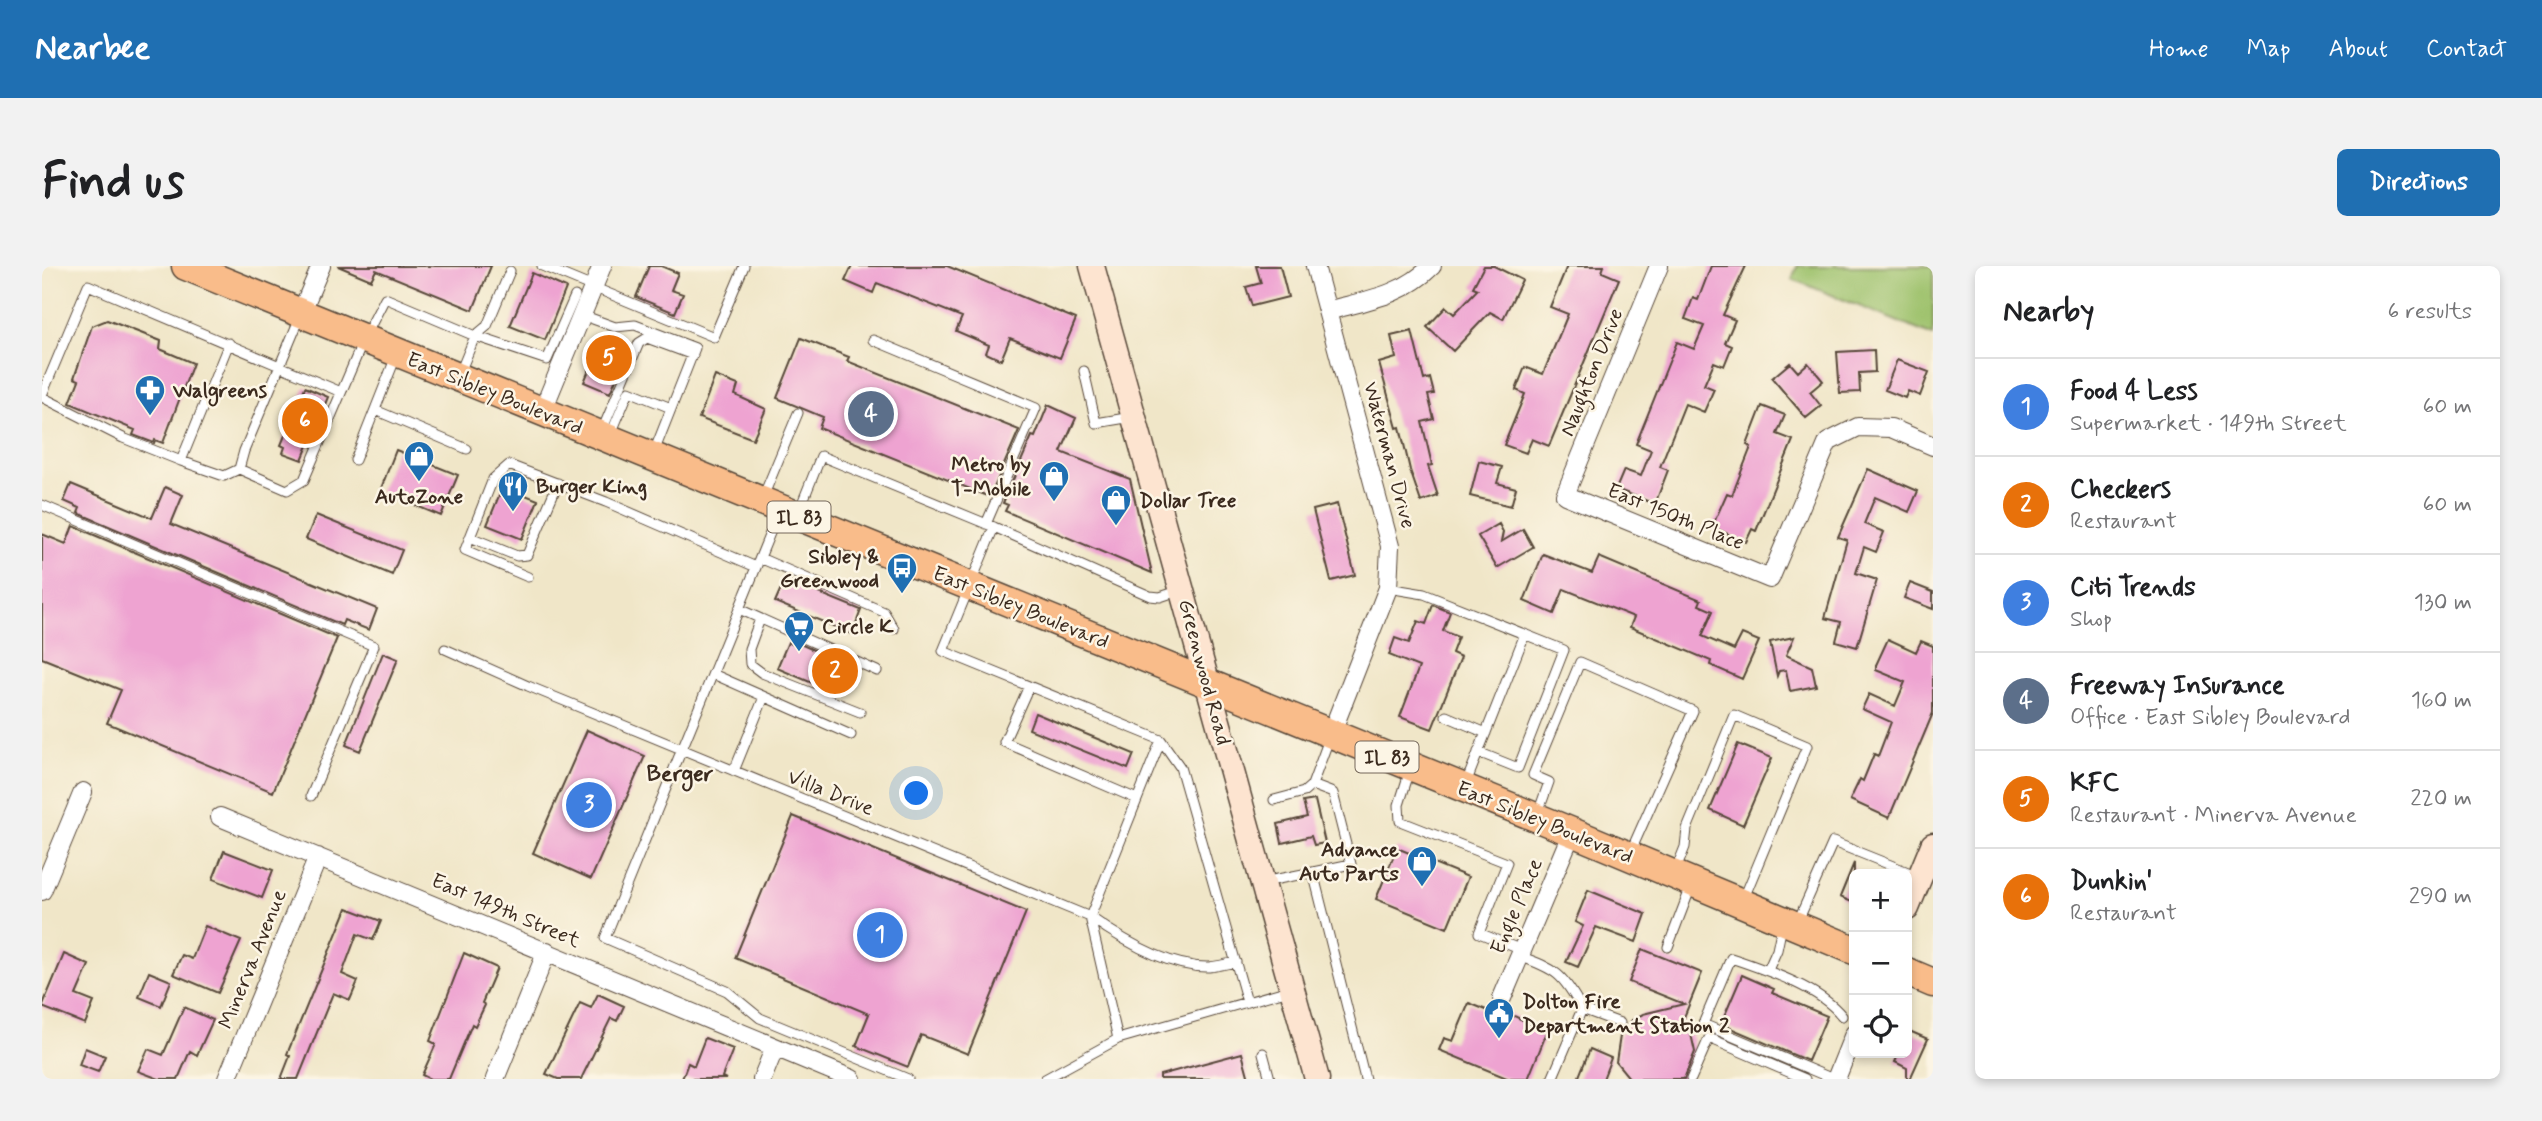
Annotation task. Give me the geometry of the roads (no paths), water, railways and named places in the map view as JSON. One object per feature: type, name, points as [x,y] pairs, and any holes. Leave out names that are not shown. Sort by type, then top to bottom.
[{"type":"main road","name":"East Sibley Boulevard","points":[[198,268],[363,339],[1572,832],[1849,948]]},
{"type":"main road","points":[[1912,974],[1933,983]]},
{"type":"street","points":[[301,313],[321,266]]},
{"type":"street","points":[[542,412],[602,266]]},
{"type":"street","name":"Greenwood Road","points":[[1092,266],[1317,1079]]},
{"type":"street","name":"Waterman Drive","points":[[1315,266],[1390,546],[1388,588],[1331,734]]},
{"type":"street","points":[[1327,311],[1399,292],[1419,279],[1432,266]]},
{"type":"street","name":"Naughton Drive","points":[[1565,495],[1659,266]]},
{"type":"street","name":"East 150th Place","points":[[1565,495],[1770,579],[1828,442],[1858,427],[1891,428],[1933,446]]},
{"type":"street","points":[[42,891],[83,792]]},
{"type":"street","name":"East 149th Street","points":[[220,817],[852,1079]]},
{"type":"street","name":"Engle Place","points":[[1502,998],[1572,832]]},
{"type":"street","points":[[1912,896],[1933,845]]},
{"type":"street","name":"Minerva Avenue","points":[[227,1079],[318,857]]},
{"type":"street","points":[[495,1079],[547,951]]},
{"type":"street","points":[[1834,1079],[1849,1045]]},
{"type":"street","points":[[762,1079],[775,1047]]},
{"type":"lane","points":[[542,266],[714,337],[744,266]]},
{"type":"lane","points":[[458,378],[474,336],[487,326],[510,271]]},
{"type":"lane","points":[[341,391],[88,285],[42,396],[123,438],[181,461],[224,476],[239,469],[287,490],[304,480],[363,339],[385,298],[474,336],[547,360],[575,296]]},
{"type":"lane","points":[[239,469],[301,313]]},
{"type":"lane","points":[[582,315],[615,327],[635,325],[695,348],[652,457]]},
{"type":"lane","points":[[604,437],[639,343],[647,338],[693,355]]},
{"type":"lane","points":[[873,340],[1036,408],[943,652],[1161,740],[1180,767],[1247,1002]]},
{"type":"lane","points":[[181,461],[229,343]]},
{"type":"lane","points":[[355,460],[397,353]]},
{"type":"lane","points":[[1084,371],[1096,423],[1134,417]]},
{"type":"lane","points":[[604,437],[629,391],[671,408]]},
{"type":"lane","points":[[375,410],[467,449]]},
{"type":"lane","points":[[798,413],[779,509],[605,938],[727,991],[760,1018],[908,1079]]},
{"type":"lane","points":[[779,509],[821,456],[990,525],[1150,596],[1160,597],[1182,589]]},
{"type":"lane","points":[[528,577],[465,550],[494,479],[509,465],[884,612],[894,629]]},
{"type":"lane","points":[[470,537],[517,556],[527,555],[558,484]]},
{"type":"lane","points":[[42,505],[374,646],[311,796]]},
{"type":"lane","points":[[1388,588],[1424,594],[1564,650],[1518,768],[1478,751]]},
{"type":"lane","points":[[739,610],[877,671]]},
{"type":"lane","points":[[760,619],[749,649],[750,664],[762,673],[860,712]]},
{"type":"lane","points":[[1464,788],[1525,634]]},
{"type":"lane","name":"Villa Drive","points":[[445,649],[1090,917],[1120,938],[1179,963],[1208,967],[1236,962]]},
{"type":"lane","points":[[1536,818],[1549,782],[1533,775],[1580,662],[1693,711],[1629,856]]},
{"type":"lane","points":[[713,674],[850,735]]},
{"type":"lane","points":[[1029,686],[1004,743],[1137,799]]},
{"type":"lane","points":[[734,771],[764,697]]},
{"type":"lane","points":[[1668,947],[1683,879],[1687,829],[1734,715],[1807,746],[1742,903]]},
{"type":"lane","points":[[1446,716],[1486,733]]},
{"type":"lane","points":[[1273,800],[1304,792],[1312,785],[1331,734]]},
{"type":"lane","points":[[1118,1039],[1090,917],[1161,740]]},
{"type":"lane","points":[[1412,767],[1399,805],[1399,821],[1507,863],[1479,933],[1550,967],[1569,985],[1581,1009],[1620,1023]]},
{"type":"lane","points":[[1263,882],[1351,864],[1332,793],[1312,785]]},
{"type":"lane","points":[[1768,971],[1833,842],[1920,877]]},
{"type":"lane","points":[[1313,872],[1365,1079]]},
{"type":"lane","points":[[1834,1079],[1703,1024],[1731,958],[1768,971],[1832,1004],[1842,1016]]},
{"type":"lane","points":[[1045,1079],[1118,1039],[1292,989]]},
{"type":"lane","points":[[1552,1079],[1581,1009]]},
{"type":"lane","points":[[1691,1079],[1709,1038],[1805,1079]]},
{"type":"lane","points":[[1262,1052],[1270,1079]]},
{"type":"place","name":"KFC","points":[[609,358]]},
{"type":"place","name":"Freeway Insurance","points":[[871,414]]},
{"type":"place","name":"Walgreens","points":[[150,417]]},
{"type":"place","name":"Dunkin'","points":[[305,421]]},
{"type":"place","name":"AutoZone","points":[[419,483]]},
{"type":"place","name":"Metro by T-Mobile","points":[[1054,503]]},
{"type":"place","name":"Burger King","points":[[513,513]]},
{"type":"place","name":"Dollar Tree","points":[[1116,527]]},
{"type":"place","name":"Sibley & Greenwood","points":[[902,595]]},
{"type":"place","name":"Circle K","points":[[799,653]]},
{"type":"place","name":"Checkers","points":[[835,671]]},
{"type":"place","name":"Citi Trends","points":[[589,805]]},
{"type":"place","name":"Advance Auto Parts","points":[[1422,888]]},
{"type":"place","name":"Food 4 Less","points":[[880,935]]},
{"type":"place","name":"Dolton Fire Department Station 2","points":[[1499,1040]]},
{"type":"district","name":"Berger","points":[[680,773]]}]
